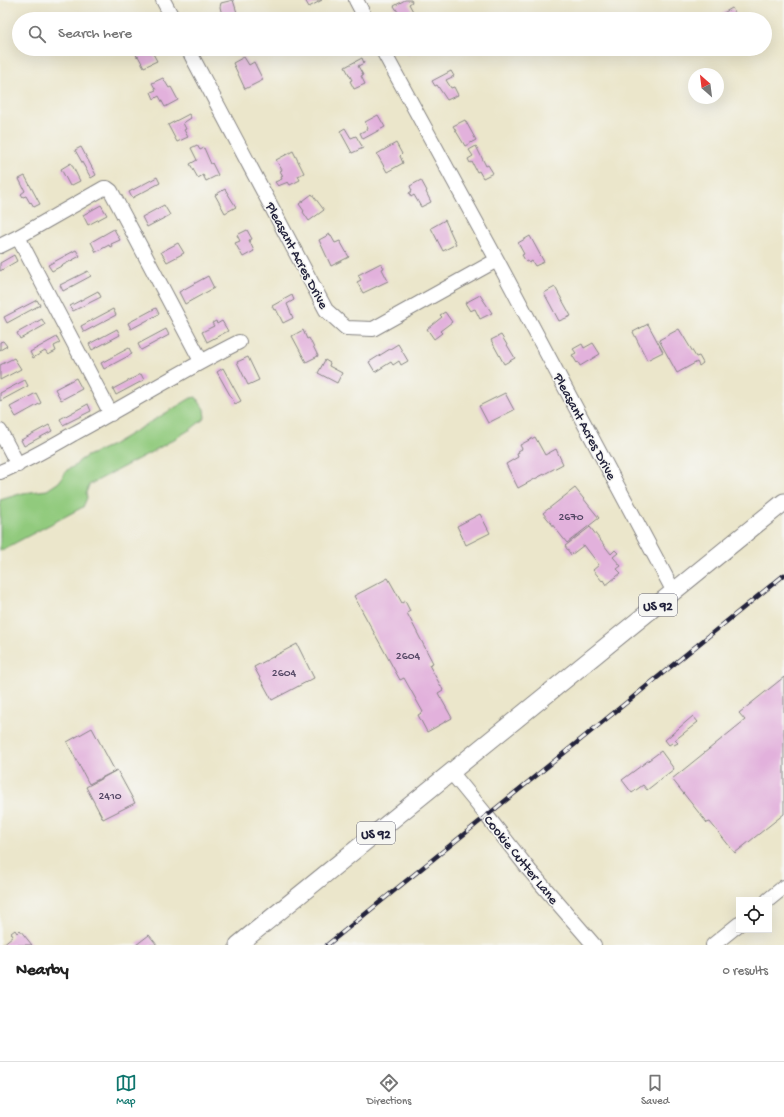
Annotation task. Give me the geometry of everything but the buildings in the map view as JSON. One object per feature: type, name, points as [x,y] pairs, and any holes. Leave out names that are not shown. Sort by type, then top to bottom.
[{"type":"main road","name":"US 92","points":[[238,945],[784,502]]},
{"type":"street","points":[[163,0],[169,12]]},
{"type":"street","points":[[356,0],[362,12]]},
{"type":"street","name":"Pleasant Acres Drive","points":[[192,56],[326,310],[346,328],[372,329],[497,260]]},
{"type":"street","name":"Pleasant Acres Drive","points":[[386,56],[497,260],[674,592]]},
{"type":"street","points":[[0,246],[104,188],[107,188],[111,191],[201,361]]},
{"type":"street","points":[[18,237],[110,414]]},
{"type":"street","points":[[0,472],[18,465],[201,361],[239,342]]},
{"type":"street","points":[[0,431],[18,465]]},
{"type":"street","name":"Cookie Cutter Lane","points":[[452,772],[530,872],[594,945]]},
{"type":"street","points":[[772,897],[784,887]]},
{"type":"street","points":[[713,945],[736,926]]},
{"type":"green space","points":[[196,397],[204,409],[205,418],[191,429],[159,448],[89,485],[86,493],[87,498],[83,507],[0,551],[0,500],[23,493],[47,490],[59,482],[67,470],[87,456],[112,445],[191,398]]},
{"type":"railway","points":[[327,945],[784,575]]}]
